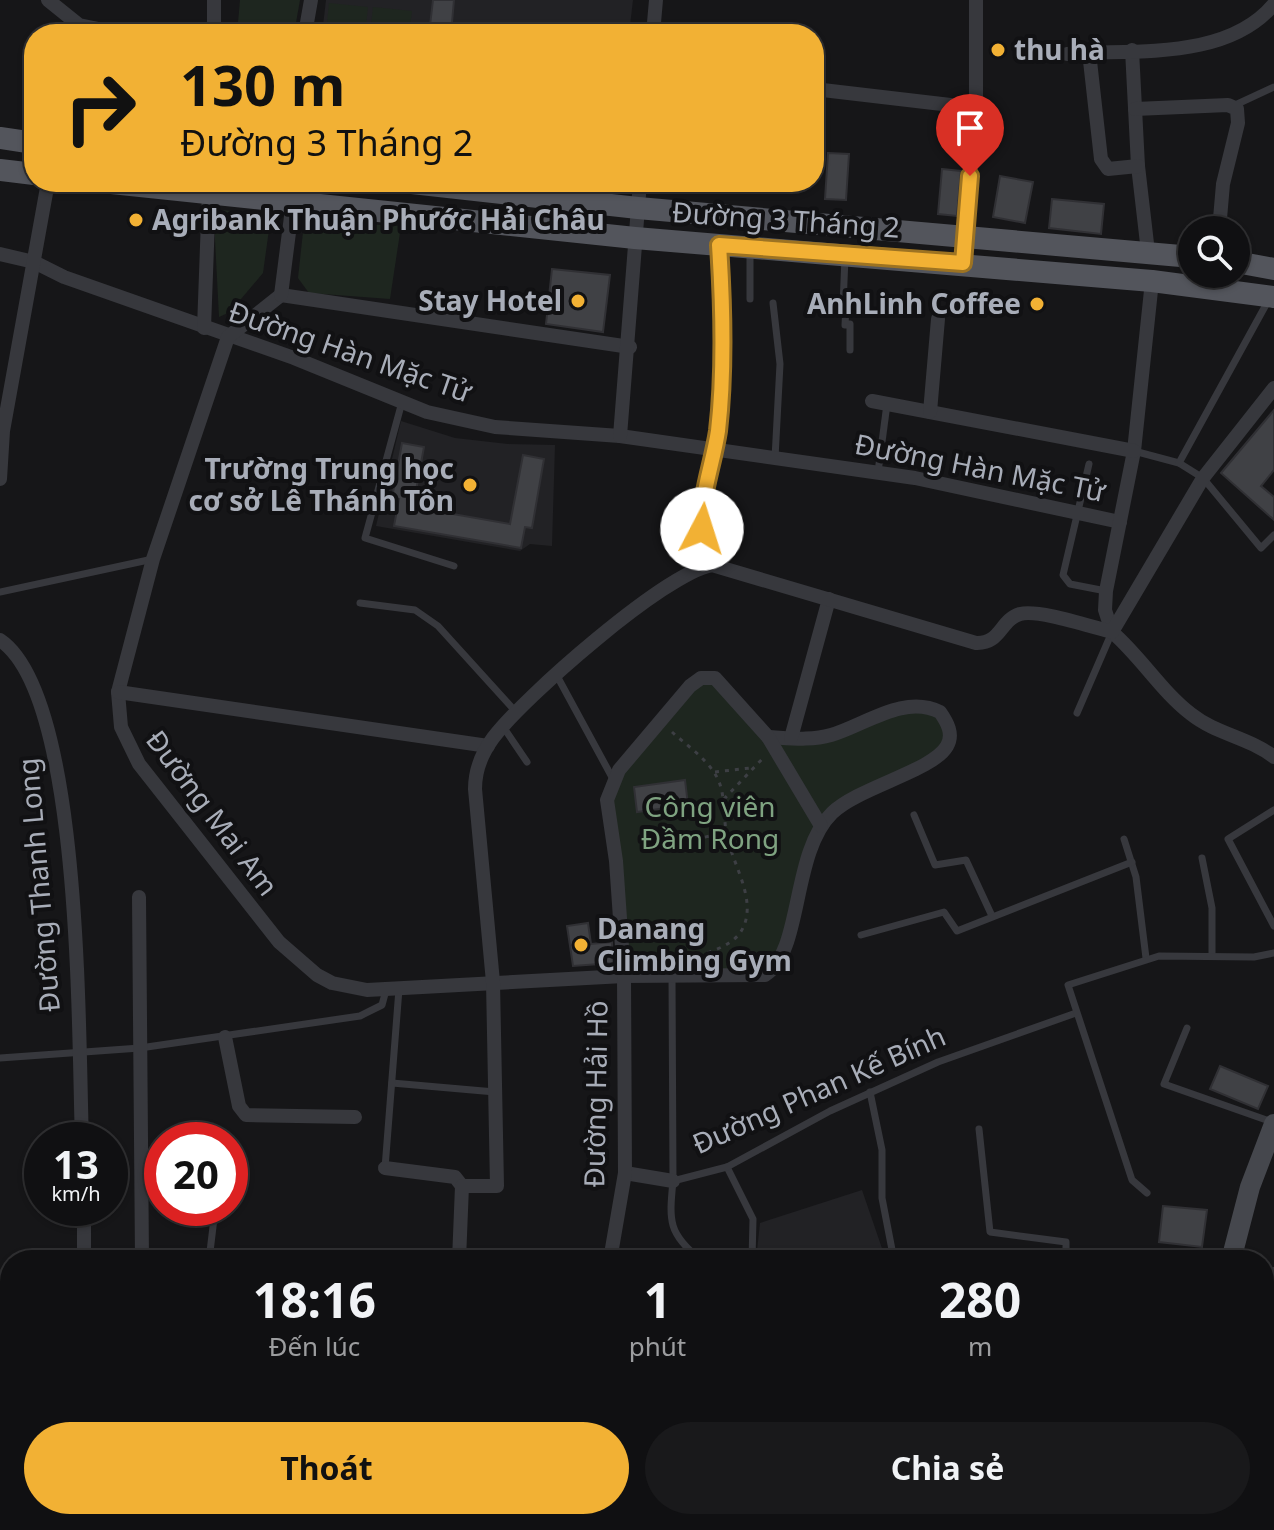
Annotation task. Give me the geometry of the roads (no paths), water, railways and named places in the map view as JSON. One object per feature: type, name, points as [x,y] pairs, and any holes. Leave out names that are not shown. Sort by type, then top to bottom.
[{"type":"main road","points":[[0,138],[24,142]]},
{"type":"main road","points":[[0,170],[24,173]]},
{"type":"main road","name":"Đường 3 Tháng 2","points":[[212,192],[635,238],[1152,281],[1272,297]]},
{"type":"main road","name":"Đường 3 Tháng 2","points":[[493,192],[638,208],[1178,255]]},
{"type":"main road","points":[[1250,265],[1274,269]]},
{"type":"main road","points":[[1234,1250],[1250,1187],[1274,1123]]},
{"type":"street","points":[[48,0],[78,24]]},
{"type":"street","points":[[214,0],[214,24]]},
{"type":"street","points":[[307,24],[311,0]]},
{"type":"street","points":[[654,24],[656,0]]},
{"type":"street","points":[[963,263],[976,108],[976,0]]},
{"type":"street","points":[[1067,54],[1224,39],[1248,28],[1274,4]]},
{"type":"street","points":[[1132,50],[1138,166],[1148,252]]},
{"type":"street","points":[[1089,52],[1101,159],[1108,169],[1138,166]]},
{"type":"street","points":[[824,90],[976,108]]},
{"type":"street","points":[[1135,109],[1233,106],[1238,123],[1223,184],[1220,216]]},
{"type":"street","points":[[0,479],[3,431],[46,192]]},
{"type":"street","points":[[204,328],[212,192]]},
{"type":"street","points":[[620,436],[630,347],[639,192]]},
{"type":"street","points":[[228,337],[281,295],[293,201]]},
{"type":"street","points":[[715,451],[721,373],[719,245]]},
{"type":"street","name":"Đường Hàn Mặc Tử","points":[[0,254],[34,262],[64,277],[294,358],[427,412],[495,427],[620,436],[878,472],[1120,522]]},
{"type":"street","points":[[1152,281],[1134,451],[1106,591],[1105,610],[1112,632],[1192,715],[1214,728],[1253,742],[1274,757]]},
{"type":"street","points":[[281,295],[630,347]]},
{"type":"street","points":[[930,412],[938,319]]},
{"type":"street","name":"Đường Mai Am","points":[[228,337],[153,559],[118,692],[121,727],[131,752],[279,942],[300,963],[332,983],[350,988],[392,990],[624,976],[674,970],[758,976],[772,971],[783,956],[805,858],[821,826]]},
{"type":"street","points":[[1112,632],[1203,478],[1274,388]]},
{"type":"street","name":"Đường Hàn Mặc Tử","points":[[880,402],[1134,451]]},
{"type":"street","points":[[462,1186],[497,1186],[493,982],[475,789],[477,769],[488,746],[503,726],[556,674],[671,584],[712,565],[976,643],[995,639],[1011,619],[1026,613],[1112,632]]},
{"type":"street","points":[[791,738],[829,599]]},
{"type":"street","name":"Đường Thanh Long","points":[[0,640],[21,658],[30,677],[48,727],[57,771],[73,935],[81,1122]]},
{"type":"street","points":[[613,779],[690,686],[701,678],[715,678],[723,684],[768,737],[821,826],[844,803],[864,791],[941,754],[948,745],[950,730],[940,712],[920,706],[877,717],[832,735],[768,737]]},
{"type":"street","points":[[118,692],[488,746]]},
{"type":"street","name":"Đường Hải Hồ","points":[[612,1250],[625,1173],[624,976],[616,861],[607,810],[613,779]]},
{"type":"street","points":[[139,897],[142,1250]]},
{"type":"street","points":[[225,1037],[239,1106],[246,1115],[355,1117]]},
{"type":"street","points":[[385,1168],[455,1177],[462,1186],[459,1250]]},
{"type":"street","name":"Đường Phan Kế Bính","points":[[625,1173],[673,1181]]},
{"type":"street","points":[[84,1226],[84,1250]]},
{"type":"lane","points":[[1233,106],[1274,87]]},
{"type":"lane","points":[[750,247],[750,299]]},
{"type":"lane","points":[[846,255],[843,306],[845,325],[850,324],[850,350]]},
{"type":"lane","points":[[1179,463],[1272,297]]},
{"type":"lane","points":[[773,303],[780,364],[775,460]]},
{"type":"lane","points":[[402,402],[365,538],[454,566]]},
{"type":"lane","points":[[878,472],[880,402]]},
{"type":"lane","points":[[712,565],[701,513],[715,451]]},
{"type":"lane","points":[[1134,451],[1179,463],[1203,478],[1261,548],[1274,535]]},
{"type":"lane","points":[[1089,464],[1065,581],[1106,591]]},
{"type":"lane","points":[[0,592],[153,559]]},
{"type":"lane","points":[[360,603],[415,610],[438,626],[516,712]]},
{"type":"lane","points":[[1077,713],[1112,632]]},
{"type":"lane","points":[[556,674],[613,779]]},
{"type":"lane","points":[[503,726],[527,762]]},
{"type":"lane","points":[[1274,810],[1228,839],[1274,926]]},
{"type":"lane","points":[[914,815],[935,865],[967,862],[992,916]]},
{"type":"lane","points":[[1124,839],[1132,862],[1146,958]]},
{"type":"lane","points":[[1202,858],[1212,908],[1212,955]]},
{"type":"lane","points":[[861,935],[942,912],[955,931],[1132,862]]},
{"type":"lane","points":[[1147,1193],[1132,1180],[1068,985],[1146,958],[1254,957],[1274,953]]},
{"type":"lane","points":[[674,970],[671,1227],[692,1250]]},
{"type":"lane","points":[[0,1058],[140,1048],[360,1016],[382,1005],[392,990]]},
{"type":"lane","points":[[385,1168],[392,1083],[392,990]]},
{"type":"lane","name":"Đường Phan Kế Bính","points":[[673,1181],[727,1167],[870,1092],[938,1062],[1076,1013]]},
{"type":"lane","points":[[1187,1028],[1164,1084],[1274,1123]]},
{"type":"lane","points":[[392,1083],[495,1092]]},
{"type":"lane","points":[[870,1092],[882,1150],[882,1198],[892,1250]]},
{"type":"lane","points":[[979,1129],[990,1232],[1066,1242],[1066,1250]]},
{"type":"lane","points":[[727,1167],[753,1219],[752,1250]]},
{"type":"lane","points":[[210,1250],[213,1226]]},
{"type":"place","name":"thu hà","points":[[998,50]]},
{"type":"place","name":"Agribank Thuận Phước Hải Châu","points":[[136,220]]},
{"type":"place","name":"Stay Hotel","points":[[578,301]]},
{"type":"place","name":"AnhLinh Coffee","points":[[1037,304]]},
{"type":"place","name":"Trường Trung học cơ sở Lê Thánh Tôn","points":[[470,485]]},
{"type":"place","name":"Danang Climbing Gym","points":[[581,945]]},
{"type":"park label","name":"Công viên Đầm Rong","points":[[710,823]]}]
